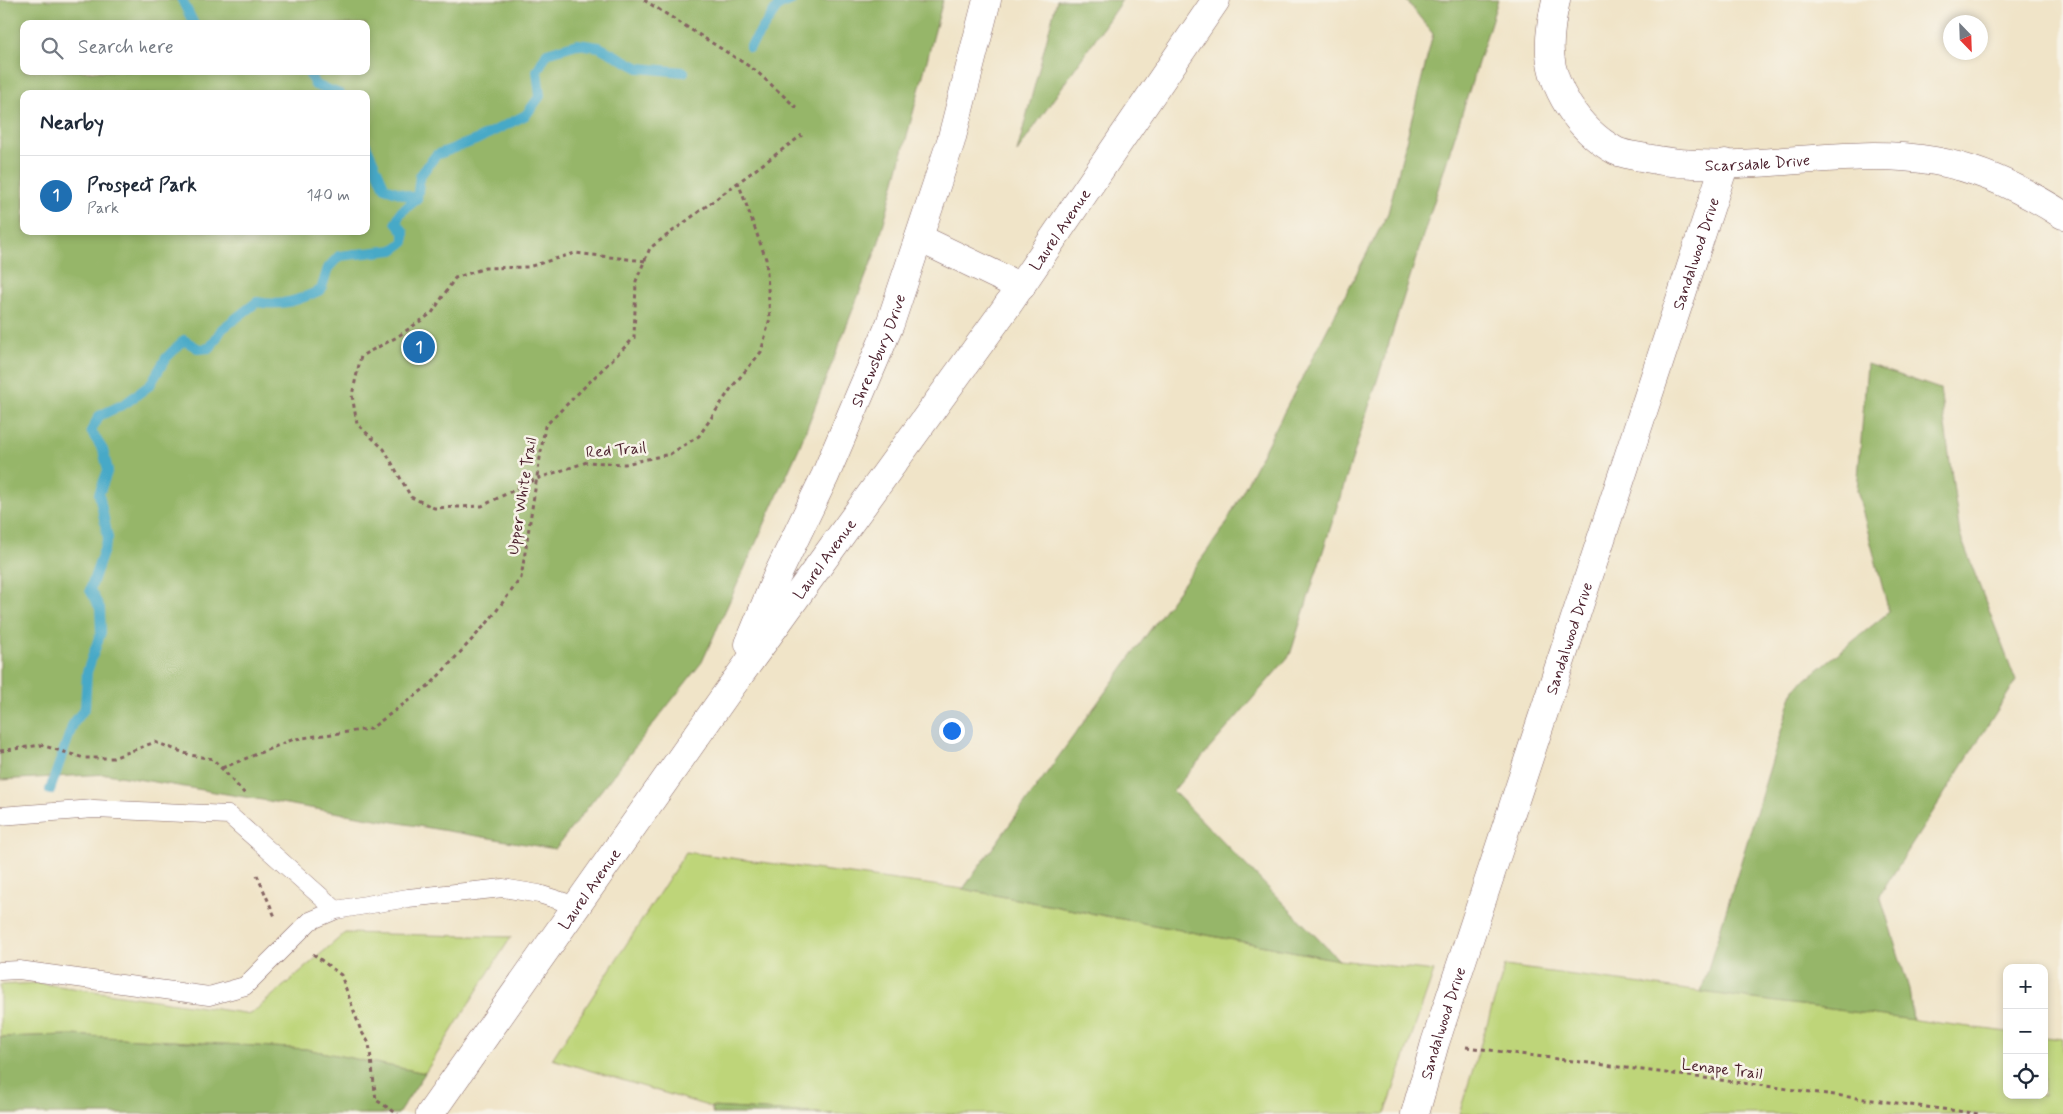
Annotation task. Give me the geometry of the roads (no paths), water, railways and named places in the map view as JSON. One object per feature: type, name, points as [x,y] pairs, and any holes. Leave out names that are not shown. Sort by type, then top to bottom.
[{"type":"street","name":"Shrewsbury Drive","points":[[731,687],[777,576],[825,476],[890,324],[951,141],[988,0]]},
{"type":"street","name":"Laurel Avenue","points":[[430,1114],[731,687],[1021,287],[1216,0]]},
{"type":"street","name":"Scarsdale Drive","points":[[1556,0],[1549,32],[1550,62],[1560,93],[1574,115],[1593,136],[1618,152],[1670,163],[1725,163],[1867,155],[1936,161],[1994,177],[2063,215]]},
{"type":"street","name":"Sandalwood Drive","points":[[1414,1114],[1434,1043],[1725,163]]},
{"type":"street","points":[[919,238],[1021,287]]},
{"type":"lane","points":[[0,816],[94,810],[229,815],[336,910]]},
{"type":"lane","points":[[0,971],[19,970],[209,996],[245,986],[310,921],[336,910],[408,898],[503,888],[539,894],[577,906]]},
{"type":"waterway","points":[[182,0],[192,20]]},
{"type":"waterway","points":[[750,47],[778,6],[792,0]]},
{"type":"waterway","points":[[50,790],[73,724],[85,708],[87,672],[101,632],[100,608],[90,590],[108,538],[99,494],[108,470],[103,450],[91,431],[99,416],[126,403],[150,385],[166,358],[184,340],[199,349],[210,348],[222,329],[257,302],[274,304],[290,302],[321,290],[328,268],[339,256],[393,250],[404,242],[404,232],[396,222],[401,212],[417,199],[420,176],[436,155],[476,140],[526,115],[540,96],[537,71],[547,53],[577,44],[599,47],[639,68],[684,72]]},
{"type":"waterway","points":[[310,75],[315,85],[329,90]]},
{"type":"waterway","points":[[370,154],[385,188],[417,199]]},
{"type":"place","name":"Prospect Park","points":[[419,347]]}]
